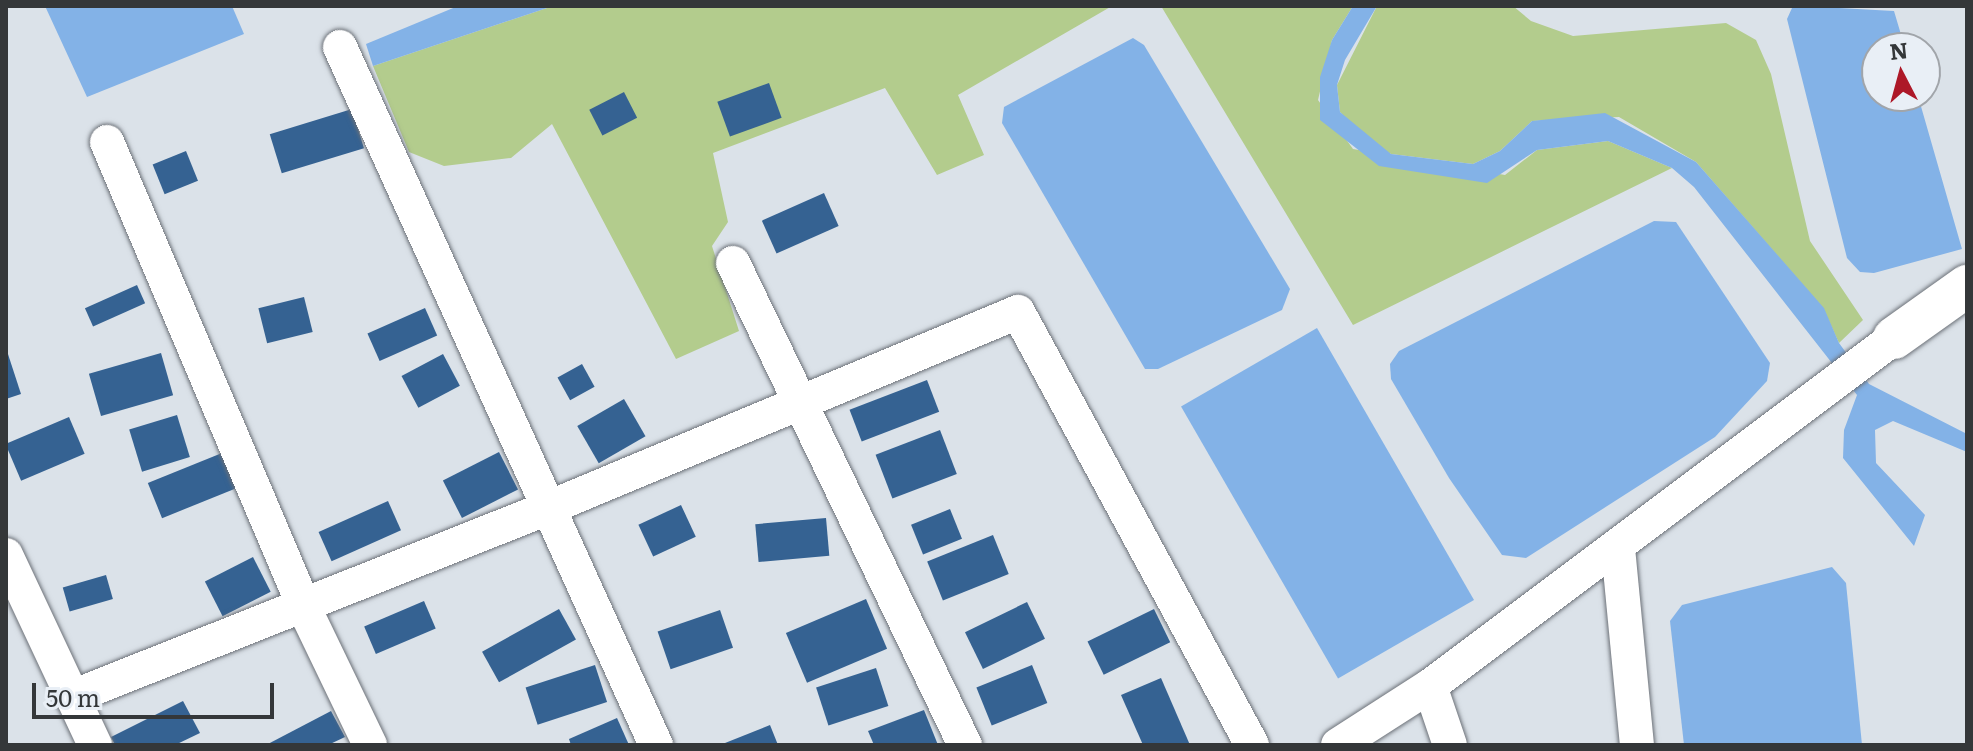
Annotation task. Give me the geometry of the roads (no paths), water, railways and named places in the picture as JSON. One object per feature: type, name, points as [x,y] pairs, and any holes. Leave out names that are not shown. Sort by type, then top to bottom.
[{"type":"street","points":[[340,47],[656,745]]},
{"type":"street","points":[[107,142],[303,603],[370,745]]},
{"type":"street","points":[[733,263],[965,745]]},
{"type":"street","points":[[1338,745],[1367,732],[1967,286]]},
{"type":"street","points":[[72,697],[548,508],[1018,312],[1252,745]]},
{"type":"street","points":[[1618,548],[1637,745]]},
{"type":"street","points":[[6,555],[95,745]]},
{"type":"street","points":[[1430,686],[1450,745]]},
{"type":"water","points":[[45,6],[232,6],[244,34],[87,97]]},
{"type":"water","points":[[458,6],[553,6],[373,66],[366,44]]},
{"type":"water","points":[[1353,6],[1377,6],[1345,60],[1337,85],[1340,112],[1391,154],[1473,164],[1500,151],[1532,121],[1605,113],[1696,162],[1824,308],[1839,343],[1869,384],[1967,434],[1967,452],[1893,421],[1875,430],[1876,463],[1925,515],[1914,546],[1843,458],[1844,430],[1857,395],[1694,187],[1672,168],[1608,141],[1537,150],[1487,183],[1379,166],[1320,120],[1320,77],[1332,40]]},
{"type":"water","points":[[1792,8],[1894,11],[1900,32],[1861,32],[1861,112],[1923,112],[1962,249],[1874,273],[1860,272],[1847,258],[1787,19]]},
{"type":"water","points":[[1133,38],[1144,45],[1290,289],[1282,310],[1158,369],[1145,369],[1002,123],[1004,107]]},
{"type":"water","points":[[1654,221],[1676,222],[1770,363],[1767,381],[1715,437],[1526,558],[1502,555],[1449,478],[1391,379],[1390,364],[1399,351]]},
{"type":"water","points":[[1317,328],[1474,600],[1338,678],[1181,406]]},
{"type":"water","points":[[1832,567],[1846,583],[1862,745],[1684,745],[1670,621],[1682,605]]}]
